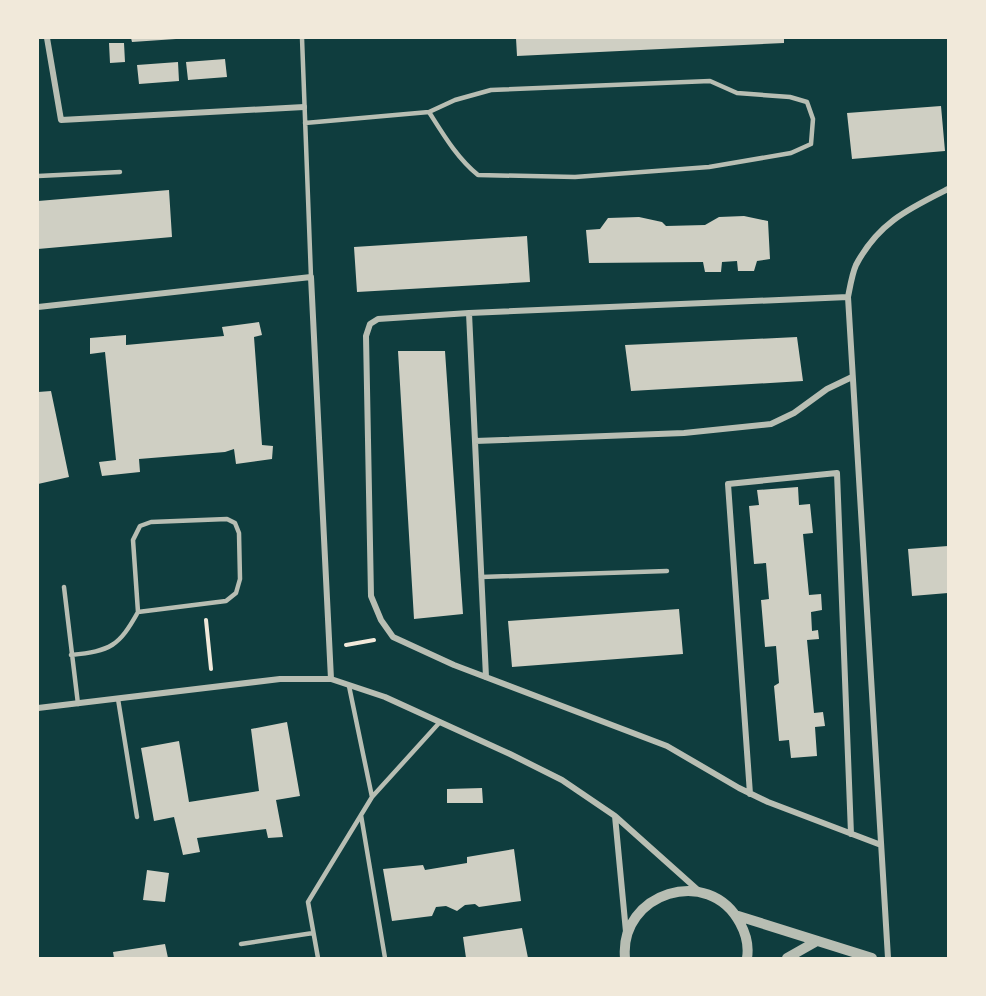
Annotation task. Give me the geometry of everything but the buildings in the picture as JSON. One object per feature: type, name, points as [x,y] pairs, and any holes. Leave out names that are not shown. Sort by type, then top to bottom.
[{"type":"street","points":[[47,38],[61,120],[304,107]]},
{"type":"street","points":[[888,958],[848,297],[855,267],[878,231],[912,207],[948,189]]},
{"type":"street","points":[[38,307],[311,277],[331,680]]},
{"type":"street","points":[[848,297],[469,313],[378,319],[370,324],[366,331],[371,596],[381,620],[393,637],[454,665],[667,746],[750,794],[881,845]]},
{"type":"street","points":[[469,313],[486,677]]},
{"type":"street","points":[[475,441],[684,433],[771,424],[794,413],[827,389],[852,377]]},
{"type":"street","points":[[750,794],[728,484],[837,473],[851,834]]},
{"type":"street","points":[[38,708],[280,679],[331,680],[385,697],[562,780],[615,816],[700,892],[719,900],[735,915],[745,932],[747,958]]},
{"type":"street","points":[[615,816],[626,935],[624,958]]},
{"type":"street","points":[[626,935],[637,914],[654,899],[677,891],[700,892]]},
{"type":"street","points":[[735,915],[872,958]]},
{"type":"street","points":[[787,958],[818,941]]},
{"type":"lane","points":[[302,38],[311,277]]},
{"type":"lane","points":[[305,123],[429,112],[456,100],[491,90],[710,81],[737,93],[790,97],[807,102],[813,119],[811,144],[792,153],[709,167],[575,177],[478,174],[468,166],[449,143],[429,112]]},
{"type":"lane","points":[[38,176],[120,172]]},
{"type":"lane","points":[[71,655],[99,652],[124,636],[138,612],[133,540],[140,526],[151,522],[227,519],[235,523],[239,533],[240,579],[236,593],[226,601],[138,612]]},
{"type":"lane","points":[[481,577],[667,571]]},
{"type":"lane","points":[[63,587],[78,704]]},
{"type":"lane","points":[[349,686],[372,797]]},
{"type":"lane","points":[[118,699],[137,817]]},
{"type":"lane","points":[[318,958],[308,902],[372,797],[440,722]]},
{"type":"lane","points":[[361,815],[385,958]]},
{"type":"lane","points":[[241,944],[313,933]]},
{"type":"path","points":[[204,604],[213,688]]},
{"type":"path","points":[[329,647],[393,637]]}]
